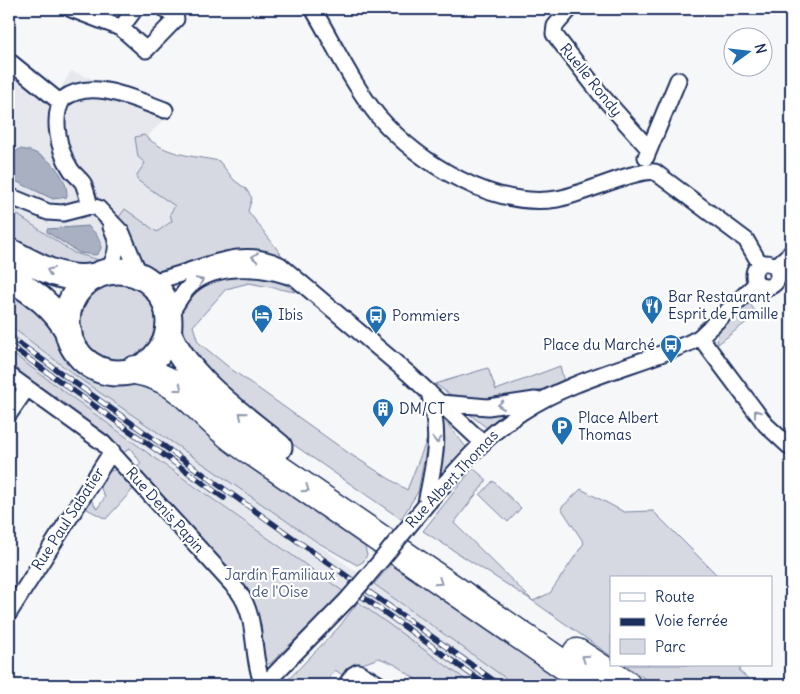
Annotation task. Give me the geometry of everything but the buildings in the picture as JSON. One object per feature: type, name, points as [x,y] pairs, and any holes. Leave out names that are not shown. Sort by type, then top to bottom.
[{"type":"highway","points":[[135,370],[164,377],[182,390],[226,432],[258,455],[594,685]]},
{"type":"highway","points":[[279,447],[418,546],[626,685]]},
{"type":"main road","points":[[9,250],[56,273],[72,278],[122,271],[145,279],[163,297],[168,324],[177,351],[200,379],[279,447]]},
{"type":"main road","points":[[69,333],[68,319],[72,300],[80,289],[99,275]]},
{"type":"main road","points":[[9,277],[45,301],[58,314],[81,356],[96,368],[116,372],[135,370],[156,355],[168,324]]},
{"type":"street","points":[[71,9],[121,28],[146,50],[176,19],[165,9]]},
{"type":"street","points":[[121,28],[135,9]]},
{"type":"street","points":[[313,9],[355,82],[378,116],[420,153],[469,184],[513,199],[547,200],[587,192],[641,172],[651,171],[660,174],[746,240],[768,265],[778,277],[774,284],[766,287],[756,283],[754,272],[768,265],[791,254]]},
{"type":"street","name":"Ruelle Rondy","points":[[570,9],[555,26],[554,34],[602,96],[649,149]]},
{"type":"street","points":[[9,61],[61,103]]},
{"type":"street","points":[[641,172],[678,80]]},
{"type":"street","points":[[90,206],[82,182],[69,168],[63,151],[58,124],[61,103],[67,96],[78,92],[101,91],[124,96],[165,110]]},
{"type":"street","points":[[9,196],[48,212],[63,213],[90,206],[98,208],[126,240],[145,279],[172,278],[227,259],[260,257],[274,261],[429,392],[483,443]]},
{"type":"street","points":[[99,275],[112,263],[118,244],[115,233],[104,215]]},
{"type":"street","points":[[168,324],[189,287],[199,281],[226,271],[259,269],[297,279]]},
{"type":"street","name":"Rue Albert Thomas","points":[[264,685],[347,600],[426,505],[483,443],[515,416],[549,397],[684,345],[700,337],[756,283]]},
{"type":"street","points":[[700,337],[766,425],[791,448]]},
{"type":"street","name":"Rue Denis Papin","points":[[9,375],[86,429],[112,451],[245,602],[252,621],[256,665],[264,685]]},
{"type":"street","points":[[9,414],[27,388]]},
{"type":"street","points":[[426,505],[437,442],[436,422],[429,392]]},
{"type":"street","points":[[441,403],[488,406],[549,397]]},
{"type":"street","name":"Rue Paul Sabatier","points":[[9,613],[112,451]]},
{"type":"street","points":[[346,685],[353,675],[358,672],[380,685]]},
{"type":"shaded area","points":[[71,71],[176,108],[147,137],[144,135],[145,163],[137,175],[137,180],[175,206],[172,221],[157,232],[125,210],[132,258],[114,258],[103,261],[74,253],[9,209],[9,74],[52,103]]},
{"type":"shaded area","points":[[9,325],[80,379],[193,455],[515,685],[474,685],[442,663],[9,351]]},
{"type":"green space","points":[[144,135],[170,151],[219,161],[234,180],[246,189],[252,198],[248,211],[283,257],[264,251],[246,250],[167,274],[157,271],[142,260],[119,217],[125,209],[157,232],[172,221],[170,214],[175,206],[137,180],[137,175],[145,163],[138,157],[135,137]]},
{"type":"green space","points":[[9,209],[74,253],[103,261],[97,266],[81,270],[9,243]]},
{"type":"green space","points":[[223,275],[252,275],[270,278],[279,281],[295,292],[249,283],[226,289],[193,326],[198,342],[231,369],[350,454],[407,490],[429,434],[418,492],[401,519],[229,400],[178,331],[178,314],[183,300],[198,286]]},
{"type":"green space","points":[[118,282],[133,285],[150,299],[154,306],[157,321],[154,336],[140,353],[133,357],[118,360],[103,357],[86,343],[82,336],[79,321],[82,306],[96,289],[103,285]]},
{"type":"green space","points":[[9,283],[55,318],[68,357],[81,372],[95,379],[111,383],[146,381],[188,409],[246,465],[365,547],[367,555],[363,562],[357,565],[317,542],[80,379],[9,325]]},
{"type":"green space","points":[[748,301],[757,314],[718,344],[717,338],[722,326]]},
{"type":"green space","name":"Jardín Familiaux de l'Oise","points":[[9,351],[159,461],[344,592],[270,664],[265,664],[261,624],[250,595],[136,469],[141,463],[130,448],[122,454],[99,431],[9,367]]},
{"type":"green space","points":[[560,366],[564,382],[523,395],[492,401],[463,399],[451,395],[435,384],[488,368],[496,390]]},
{"type":"green space","points":[[511,409],[487,428],[464,410]]},
{"type":"green space","points":[[441,416],[466,447],[438,480]]},
{"type":"green space","points":[[473,468],[487,480],[454,523],[533,601],[423,531]]},
{"type":"green space","points":[[113,470],[119,471],[135,487],[106,519],[85,508],[90,498],[97,509],[105,497],[98,483],[106,473]]},
{"type":"green space","points":[[493,481],[521,508],[508,522],[480,495]]},
{"type":"green space","points":[[581,489],[624,512],[653,511],[718,576],[610,576],[610,655],[533,601],[550,593],[584,543],[561,508]]},
{"type":"green space","points":[[392,563],[568,685],[515,685],[374,584]]},
{"type":"green space","points":[[358,602],[473,685],[424,685],[394,664],[379,658],[351,668],[344,676],[335,670],[324,685],[283,685],[339,627]]},
{"type":"green space","points":[[626,666],[742,666],[739,671],[756,685],[654,685]]},
{"type":"water","points":[[19,149],[37,154],[52,164],[63,180],[67,197],[53,199],[9,178],[9,159]]},
{"type":"water","points":[[88,226],[100,240],[101,248],[96,255],[79,253],[47,232],[47,229]]},
{"type":"railway","points":[[9,336],[500,685]]},
{"type":"railway","points":[[9,345],[224,498]]},
{"type":"railway","points":[[356,592],[486,685]]},
{"type":"place","name":"Bar Restaurant Esprit de Famille","points":[[652,325]]},
{"type":"place","name":"Ibis","points":[[262,334]]},
{"type":"place","name":"Pommiers","points":[[376,335]]},
{"type":"place","name":"Place du Marché","points":[[671,364]]},
{"type":"place","name":"DM/CT","points":[[383,428]]},
{"type":"place","name":"Place Albert Thomas","points":[[562,446]]}]
